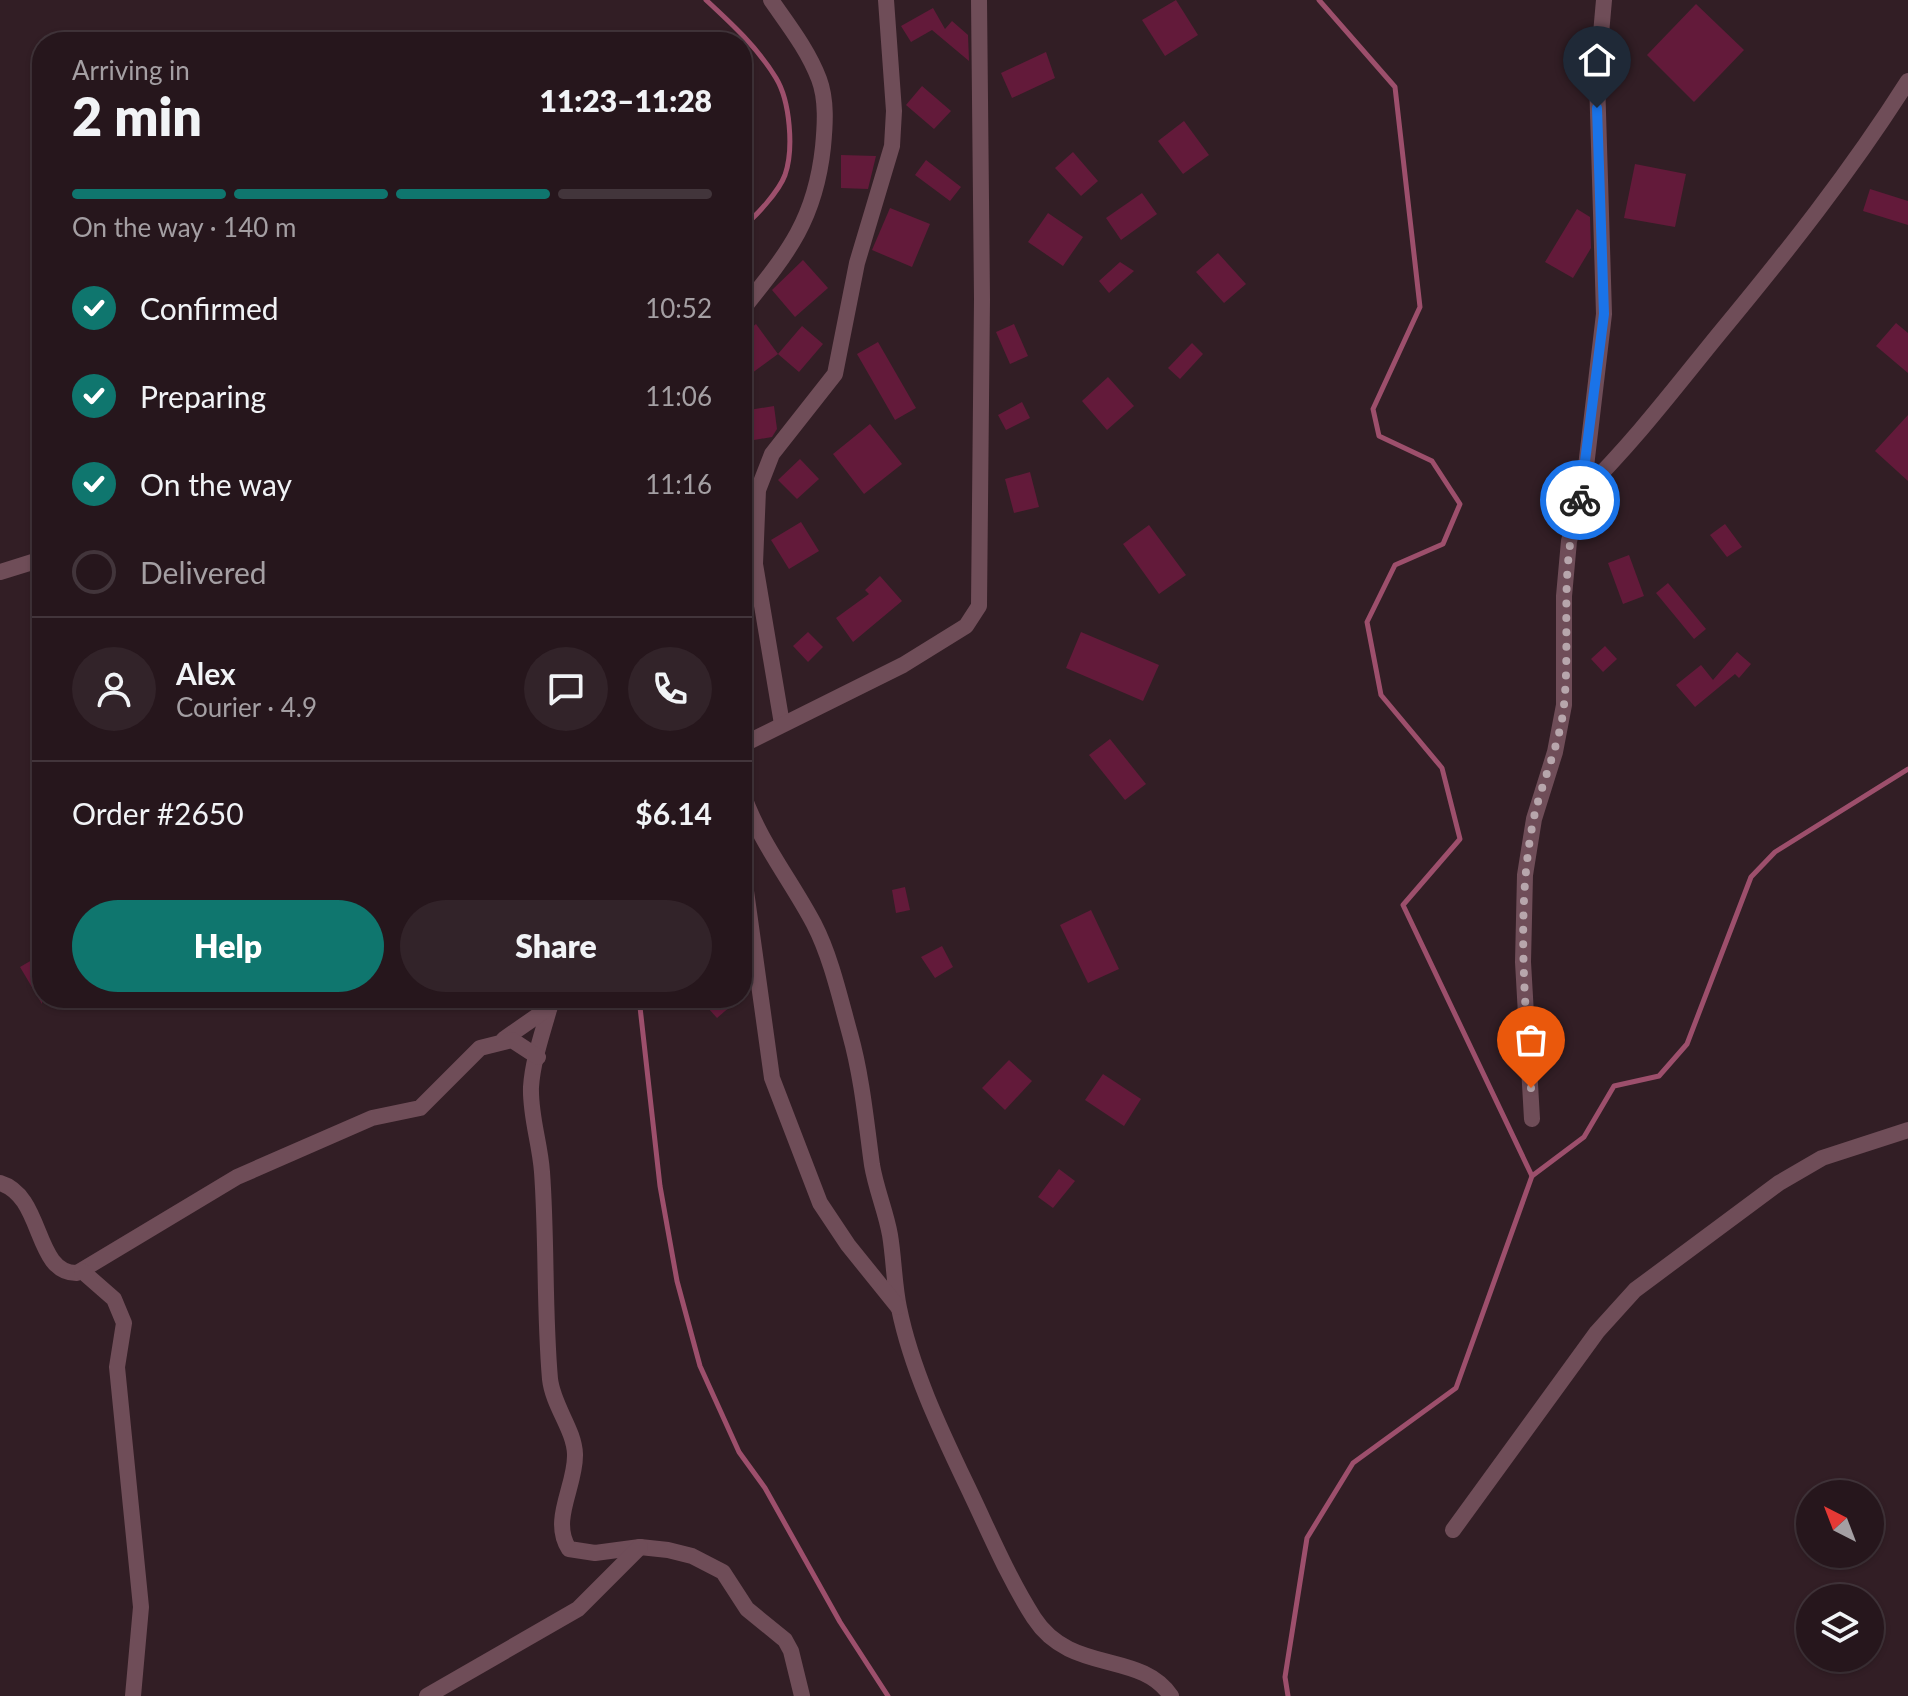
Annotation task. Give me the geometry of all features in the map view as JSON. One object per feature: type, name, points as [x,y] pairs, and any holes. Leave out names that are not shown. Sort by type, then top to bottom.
[{"type":"street","points":[[752,296],[799,233],[815,197],[825,123],[820,83],[804,47],[771,0]]},
{"type":"street","points":[[782,724],[755,564],[758,490],[772,454],[835,374],[857,263],[892,146],[894,111],[886,0]]},
{"type":"street","points":[[752,740],[903,665],[966,626],[979,606],[982,299],[979,0]]},
{"type":"street","points":[[1532,1119],[1523,962],[1525,875],[1534,819],[1555,752],[1564,705],[1569,541],[1583,492],[1604,314],[1597,79],[1604,0]]},
{"type":"street","points":[[1583,492],[1624,452],[1760,286],[1861,156],[1908,81]]},
{"type":"street","points":[[0,572],[32,562]]},
{"type":"street","points":[[752,814],[790,888],[814,925],[842,1009],[867,1115],[873,1167],[890,1233],[899,1308],[914,1360],[944,1436],[1006,1568],[1036,1621],[1064,1649],[1102,1663],[1135,1669],[1162,1683],[1171,1696]]},
{"type":"street","points":[[752,934],[772,1078],[820,1203],[848,1245],[899,1308]]},
{"type":"street","points":[[0,1183],[22,1198],[51,1261],[67,1273],[82,1271],[237,1177],[372,1118],[420,1108],[469,1057],[504,1039],[543,1008]]},
{"type":"street","points":[[550,1008],[531,1084],[531,1111],[542,1173],[551,1383],[575,1451],[570,1493],[562,1515],[562,1539],[569,1549],[582,1553],[640,1547],[692,1556],[723,1572],[747,1609],[785,1640],[791,1651],[802,1696]]},
{"type":"street","points":[[504,1039],[512,1040],[538,1057]]},
{"type":"street","points":[[1453,1530],[1597,1332],[1635,1290],[1779,1183],[1822,1158],[1908,1130]]},
{"type":"street","points":[[82,1271],[114,1299],[124,1323],[117,1367],[141,1607],[133,1696]]},
{"type":"street","points":[[427,1696],[578,1609],[640,1547]]},
{"type":"building","points":[[1176,0],[1198,35],[1165,56],[1142,20]]},
{"type":"building","points":[[1696,4],[1744,50],[1694,102],[1647,55]]},
{"type":"building","points":[[933,8],[945,29],[952,21],[968,35],[969,61],[932,30],[911,42],[901,26]]},
{"type":"building","points":[[1046,52],[1055,78],[1012,98],[1001,73]]},
{"type":"building","points":[[922,86],[951,111],[934,129],[906,105]]},
{"type":"building","points":[[1184,121],[1209,155],[1183,174],[1158,141]]},
{"type":"building","points":[[1073,152],[1098,181],[1081,196],[1055,168]]},
{"type":"building","points":[[841,155],[876,156],[868,189],[841,188]]},
{"type":"building","points":[[926,160],[961,187],[950,201],[915,175]]},
{"type":"building","points":[[1635,164],[1686,174],[1675,227],[1624,218]]},
{"type":"building","points":[[1870,189],[1908,201],[1908,225],[1863,211]]},
{"type":"building","points":[[1142,193],[1157,214],[1121,240],[1106,218]]},
{"type":"building","points":[[890,208],[930,224],[912,267],[872,250]]},
{"type":"building","points":[[1577,209],[1590,217],[1591,248],[1573,278],[1545,262]]},
{"type":"building","points":[[1048,213],[1083,237],[1063,266],[1028,242]]},
{"type":"building","points":[[1218,253],[1246,284],[1224,303],[1196,272]]},
{"type":"building","points":[[803,260],[828,288],[795,317],[772,290]]},
{"type":"building","points":[[1120,262],[1134,271],[1109,293],[1099,281]]},
{"type":"building","points":[[1896,323],[1908,333],[1908,373],[1876,346]]},
{"type":"building","points":[[756,324],[778,354],[752,373],[752,327]]},
{"type":"building","points":[[1014,324],[1028,356],[1010,364],[996,332]]},
{"type":"building","points":[[802,326],[823,344],[799,372],[778,354]]},
{"type":"building","points":[[878,342],[916,408],[895,420],[857,354]]},
{"type":"building","points":[[1192,343],[1203,354],[1180,379],[1168,368]]},
{"type":"building","points":[[1108,377],[1134,406],[1107,430],[1082,401]]},
{"type":"building","points":[[1022,402],[1030,418],[1006,430],[998,415]]},
{"type":"building","points":[[774,406],[777,429],[772,437],[754,440],[752,410]]},
{"type":"building","points":[[1908,415],[1908,481],[1875,451]]},
{"type":"building","points":[[870,424],[902,464],[864,494],[833,454]]},
{"type":"building","points":[[800,459],[819,479],[797,499],[778,480]]},
{"type":"building","points":[[1030,472],[1039,507],[1014,513],[1005,479]]},
{"type":"building","points":[[801,522],[819,551],[789,569],[771,540]]},
{"type":"building","points":[[1725,524],[1742,547],[1727,557],[1710,535]]},
{"type":"building","points":[[1149,525],[1186,575],[1159,594],[1123,544]]},
{"type":"building","points":[[1629,555],[1644,596],[1623,604],[1608,563]]},
{"type":"building","points":[[880,576],[902,601],[853,642],[836,618],[869,594],[865,590]]},
{"type":"building","points":[[1668,583],[1706,629],[1694,639],[1656,593]]},
{"type":"building","points":[[808,632],[823,647],[808,662],[793,646]]},
{"type":"building","points":[[1081,632],[1159,665],[1143,701],[1066,668]]},
{"type":"building","points":[[1605,646],[1617,659],[1603,672],[1591,659]]},
{"type":"building","points":[[1737,652],[1751,664],[1739,678],[1735,674],[1695,707],[1676,685],[1701,665],[1713,680]]},
{"type":"building","points":[[1110,739],[1146,784],[1125,800],[1089,755]]},
{"type":"building","points":[[905,887],[910,910],[896,913],[892,890]]},
{"type":"building","points":[[1091,910],[1119,969],[1088,983],[1060,925]]},
{"type":"building","points":[[942,946],[953,967],[935,978],[921,957]]},
{"type":"building","points":[[32,960],[32,987],[20,967]]},
{"type":"building","points":[[708,1008],[728,1008],[717,1018]]},
{"type":"building","points":[[1009,1060],[1032,1081],[1005,1110],[982,1088]]},
{"type":"building","points":[[1103,1074],[1141,1099],[1124,1126],[1085,1100]]},
{"type":"building","points":[[1059,1169],[1075,1181],[1053,1208],[1038,1197]]},
{"type":"waterway","points":[[706,0],[739,32]]},
{"type":"waterway","points":[[1288,1696],[1285,1677],[1307,1538],[1353,1463],[1456,1388],[1532,1176],[1403,905],[1460,839],[1442,768],[1381,695],[1367,622],[1395,565],[1443,544],[1460,504],[1432,461],[1379,436],[1373,409],[1420,307],[1395,87],[1319,0]]},
{"type":"waterway","points":[[752,46],[781,88],[790,139],[785,175],[752,219]]},
{"type":"waterway","points":[[1532,1176],[1584,1137],[1614,1086],[1659,1076],[1687,1044],[1751,877],[1775,852],[1908,769]]},
{"type":"waterway","points":[[640,1008],[660,1186],[677,1281],[700,1366],[739,1452],[765,1488],[840,1622],[888,1696]]},
{"type":"way so far","points":[[1531,1088],[1523,962],[1525,875],[1534,819],[1555,752],[1564,705],[1564,596],[1569,541],[1580,500]]},
{"type":"route","points":[[1580,500],[1604,314],[1597,108]]}]
